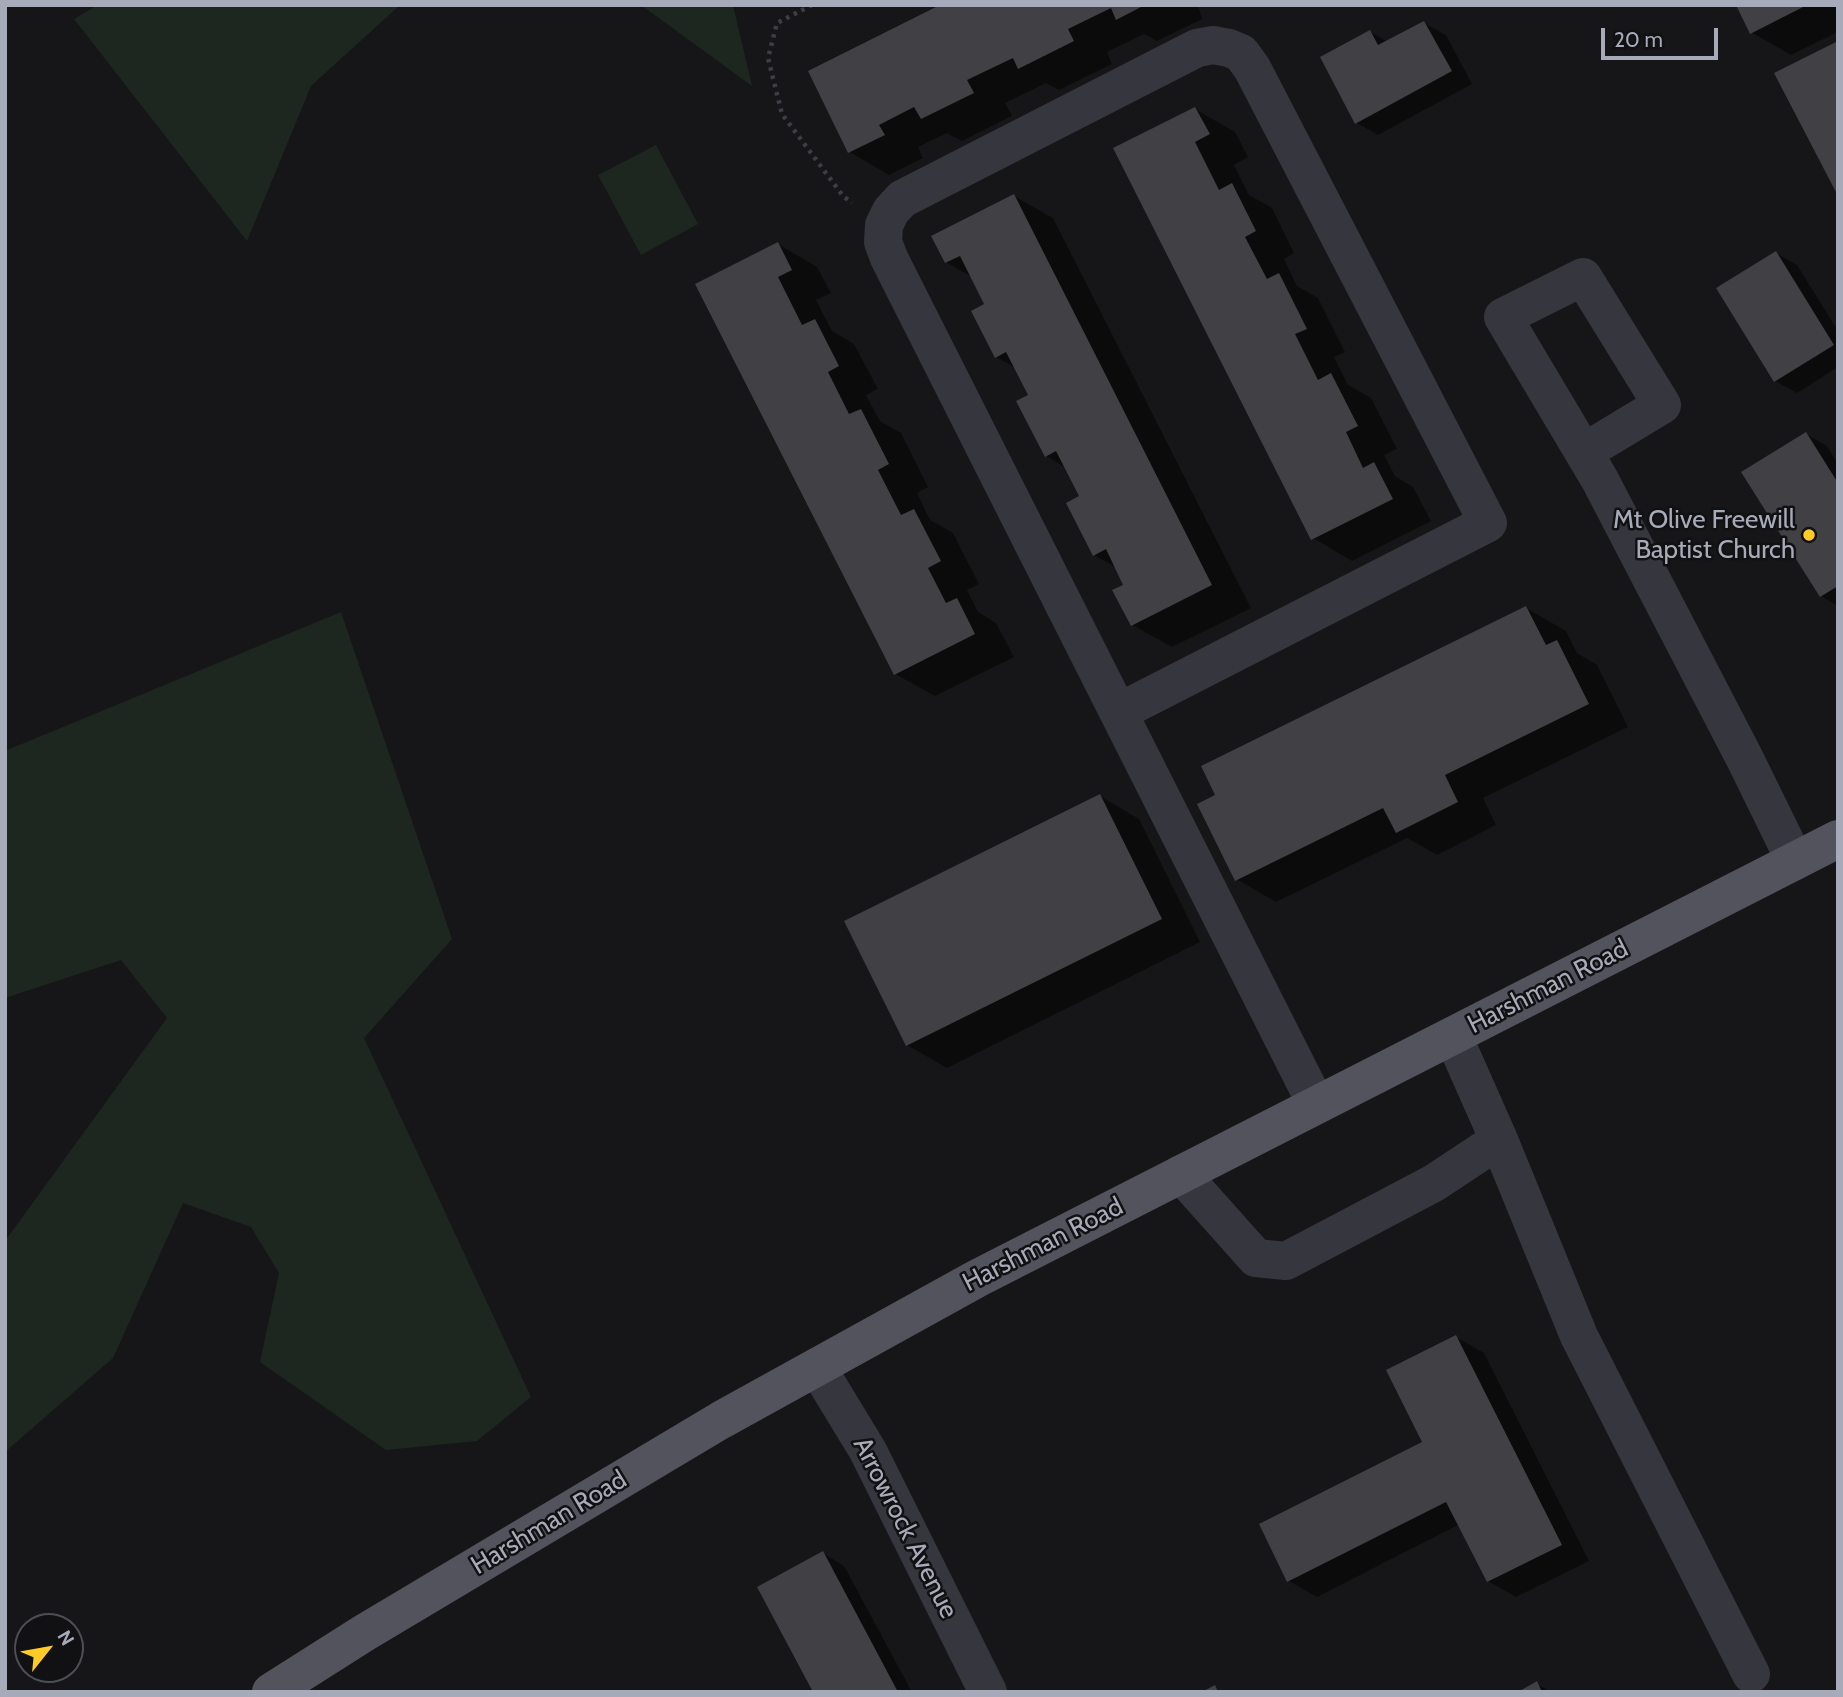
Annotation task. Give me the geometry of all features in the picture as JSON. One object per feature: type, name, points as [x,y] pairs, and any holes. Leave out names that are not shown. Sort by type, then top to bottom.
[{"type":"main road","name":"Harshman Road","points":[[271,1692],[364,1633],[721,1420],[978,1278],[1838,839]]},
{"type":"street","points":[[1119,712],[1488,523],[1258,80],[1241,53],[1229,48],[1197,48],[902,200],[891,211],[884,225],[883,242],[889,258],[1316,1104]]},
{"type":"street","points":[[1584,452],[1662,405],[1583,277],[1503,317],[1584,452],[1745,759],[1795,861]]},
{"type":"street","points":[[1453,1036],[1499,1140],[1579,1336],[1751,1674]]},
{"type":"street","points":[[1181,1174],[1256,1258],[1286,1261],[1434,1183],[1499,1140]]},
{"type":"street","name":"Arrowrock Avenue","points":[[817,1367],[868,1451],[988,1692]]},
{"type":"path","points":[[812,5],[777,23],[768,58],[782,114],[842,197],[884,225]]},
{"type":"shaded area","points":[[98,5],[400,5],[311,86],[247,241],[74,19]]},
{"type":"shaded area","points":[[641,5],[733,5],[752,86]]},
{"type":"shaded area","points":[[656,145],[698,224],[641,255],[598,175]]},
{"type":"shaded area","points":[[341,612],[452,939],[364,1038],[531,1397],[477,1441],[386,1450],[260,1362],[279,1273],[251,1227],[183,1203],[113,1358],[5,1452],[5,1241],[167,1018],[121,960],[5,998],[5,751]]},
{"type":"building","points":[[940,5],[1145,5],[1116,20],[1111,8],[1068,29],[1074,41],[1018,69],[1013,58],[967,80],[974,93],[921,119],[914,107],[879,125],[885,135],[848,153],[808,71]]},
{"type":"building","points":[[1736,5],[1807,5],[1750,34]]},
{"type":"building","points":[[1424,21],[1452,71],[1355,124],[1320,57],[1370,30],[1378,45]]},
{"type":"building","points":[[1836,42],[1838,45],[1838,196],[1774,73]]},
{"type":"building","points":[[1195,107],[1210,134],[1195,142],[1219,190],[1232,183],[1256,231],[1245,237],[1267,279],[1279,273],[1307,329],[1295,334],[1318,380],[1331,373],[1358,426],[1346,432],[1363,468],[1374,462],[1393,499],[1311,540],[1113,148]]},
{"type":"building","points":[[1014,194],[1212,585],[1131,626],[1112,590],[1123,585],[1106,549],[1093,556],[1066,503],[1079,496],[1056,451],[1045,457],[1016,401],[1028,395],[1006,352],[995,358],[971,311],[984,304],[960,256],[945,263],[931,236]]},
{"type":"building","points":[[778,242],[792,270],[778,277],[802,325],[815,319],[839,366],[828,372],[849,414],[861,409],[889,464],[878,470],[901,515],[914,509],[941,561],[928,568],[946,603],[957,598],[975,634],[894,675],[695,284]]},
{"type":"building","points":[[1776,251],[1834,345],[1774,382],[1716,288]]},
{"type":"building","name":"Mt Olive Freewill Baptist Church","points":[[1806,432],[1838,483],[1838,586],[1820,597],[1741,472]]},
{"type":"building","points":[[1526,606],[1546,645],[1557,640],[1589,704],[1445,775],[1458,802],[1396,833],[1383,808],[1235,881],[1197,804],[1215,795],[1201,766]]},
{"type":"building","points":[[1100,794],[1162,919],[906,1046],[844,921]]},
{"type":"building","points":[[1456,1335],[1562,1545],[1487,1582],[1446,1502],[1287,1582],[1259,1524],[1422,1442],[1386,1370]]},
{"type":"building","points":[[823,1551],[898,1692],[813,1692],[757,1587]]},
{"type":"building","points":[[1537,1681],[1542,1692],[1518,1692]]},
{"type":"building","points":[[1215,1685],[1218,1692],[1202,1692]]},
{"type":"place","name":"Mt Olive Freewill Baptist Church","points":[[1809,535]]}]
